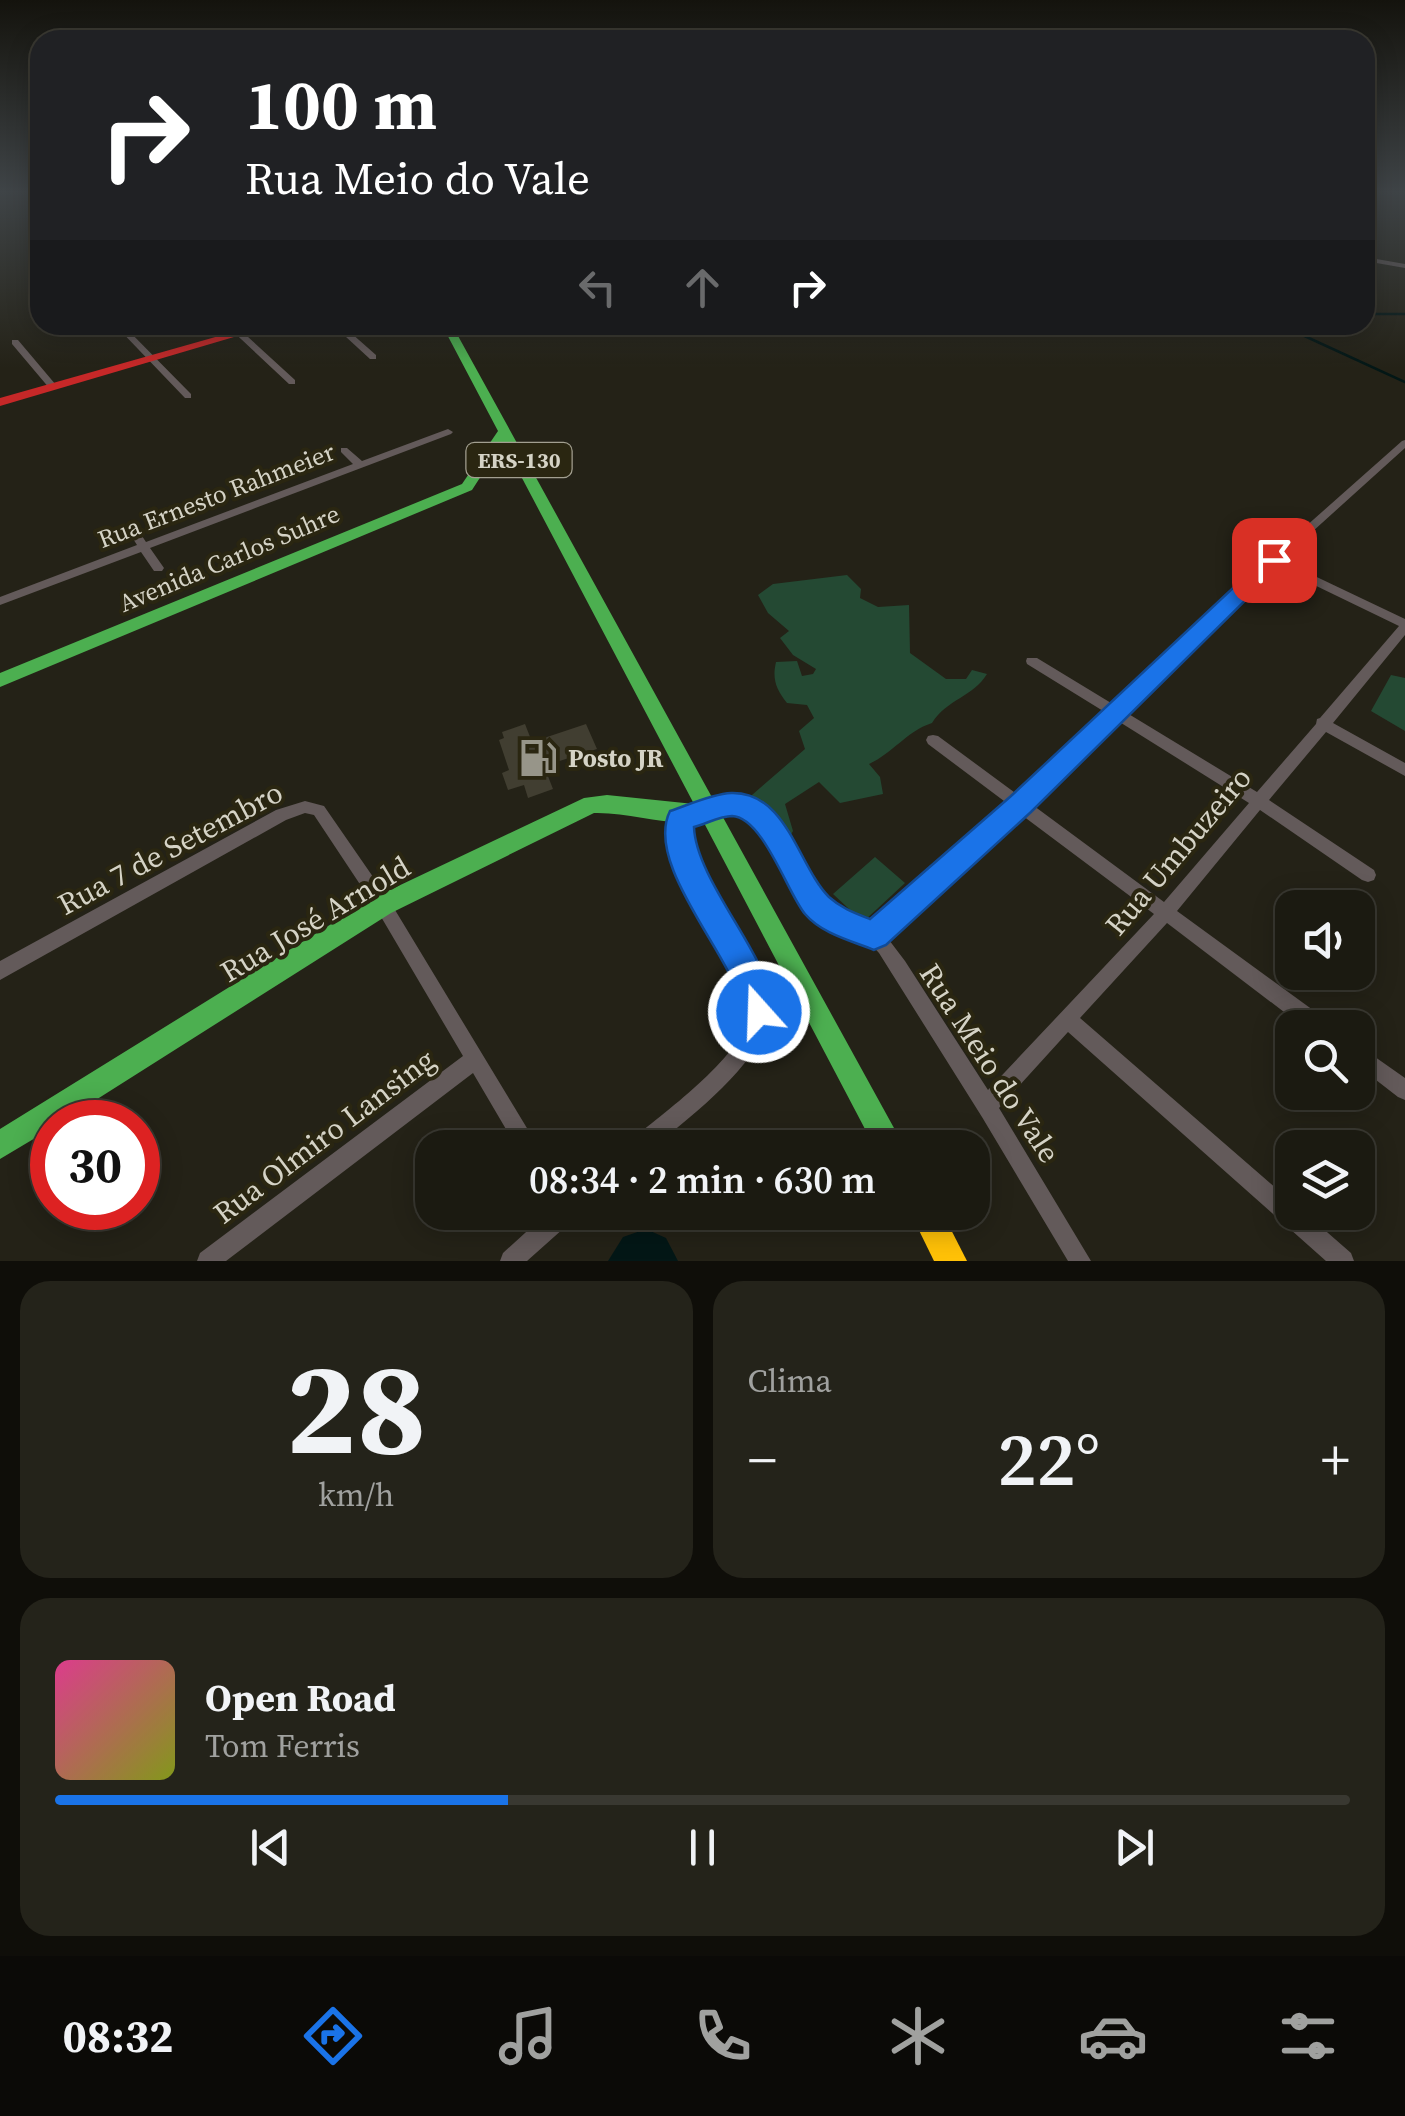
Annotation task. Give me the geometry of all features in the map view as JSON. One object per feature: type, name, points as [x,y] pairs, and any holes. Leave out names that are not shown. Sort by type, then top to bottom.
[{"type":"main road","points":[[0,402],[218,335]]},
{"type":"main road","name":"ERS-130","points":[[452,335],[880,1130]]},
{"type":"main road","name":"Avenida Carlos Suhre","points":[[0,670],[474,479],[503,432]]},
{"type":"main road","name":"Avenida Carlos Suhre","points":[[0,680],[176,602]]},
{"type":"main road","name":"Rua José Arnold","points":[[0,1146],[383,905],[592,804],[612,804],[680,819]]},
{"type":"main road","points":[[680,819],[710,811]]},
{"type":"main road","points":[[935,1230],[951,1261]]},
{"type":"street","points":[[1375,262],[1405,266]]},
{"type":"street","points":[[128,335],[188,396]]},
{"type":"street","points":[[241,335],[292,382]]},
{"type":"street","points":[[348,335],[373,357]]},
{"type":"street","points":[[16,342],[52,387]]},
{"type":"street","name":"Rua Ernesto Rahmeier","points":[[0,601],[448,432]]},
{"type":"street","points":[[710,811],[741,806],[759,816],[774,832],[816,905],[838,921],[874,935],[1021,804],[1274,560],[1405,442]]},
{"type":"street","points":[[344,450],[360,465]]},
{"type":"street","points":[[130,526],[158,568]]},
{"type":"street","points":[[1274,560],[1405,626]]},
{"type":"street","name":"Rua Umbuzeiro","points":[[988,1105],[1167,912],[1405,626]]},
{"type":"street","points":[[1032,660],[1257,800],[1368,875]]},
{"type":"street","points":[[1322,723],[1405,770]]},
{"type":"street","points":[[934,740],[1297,1010]]},
{"type":"street","name":"Rua 7 de Setembro","points":[[0,971],[294,809],[320,810],[383,905]]},
{"type":"street","points":[[658,1130],[731,1064],[752,1036],[759,1012],[755,990],[693,878],[680,846],[680,819]]},
{"type":"street","points":[[383,905],[518,1130]]},
{"type":"street","name":"Rua Meio do Vale","points":[[874,935],[988,1105],[1080,1261]]},
{"type":"street","points":[[1067,1020],[1343,1261]]},
{"type":"street","name":"Rua Olmiro Lansing","points":[[208,1261],[475,1058]]},
{"type":"street","points":[[1375,1068],[1405,1090]]},
{"type":"street","points":[[511,1261],[545,1230]]},
{"type":"green space","points":[[847,575],[861,589],[860,598],[878,607],[909,605],[910,653],[946,679],[966,679],[972,670],[987,674],[932,723],[869,764],[880,777],[883,794],[840,803],[819,782],[785,804],[793,831],[789,838],[744,802],[805,749],[799,731],[814,718],[807,705],[787,703],[783,698],[775,679],[776,662],[797,661],[802,676],[813,674],[816,669],[793,655],[780,638],[789,631],[768,613],[758,595],[773,584]]},
{"type":"green space","points":[[1391,675],[1405,678],[1405,731],[1371,711]]},
{"type":"green space","points":[[875,857],[905,883],[863,922],[833,894]]},
{"type":"shaded area","points":[[648,1230],[666,1238],[678,1261],[608,1261],[623,1237]]},
{"type":"building","name":"Posto JR","points":[[525,724],[532,742],[586,724],[597,749],[544,766],[553,789],[528,798],[524,785],[508,790],[502,773],[509,770],[499,740],[504,738],[502,732]]},
{"type":"waterway","points":[[1375,314],[1405,314]]},
{"type":"waterway","points":[[1302,335],[1405,382]]},
{"type":"traffic: fast","points":[[452,335],[881,1130]]},
{"type":"traffic: fast","points":[[0,680],[467,487],[503,433]]},
{"type":"traffic: fast","points":[[0,1145],[383,905],[592,804],[680,814],[710,811]]},
{"type":"traffic: slow","points":[[935,1230],[951,1261]]},
{"type":"traffic: jam","points":[[0,402],[235,335]]},
{"type":"place","name":"Posto JR","points":[[538,758]]},
{"type":"route","points":[[759,1012],[755,990],[693,878],[680,846],[680,819],[731,805],[749,809],[774,832],[816,905],[838,921],[874,935],[1021,804],[1274,560]]}]
